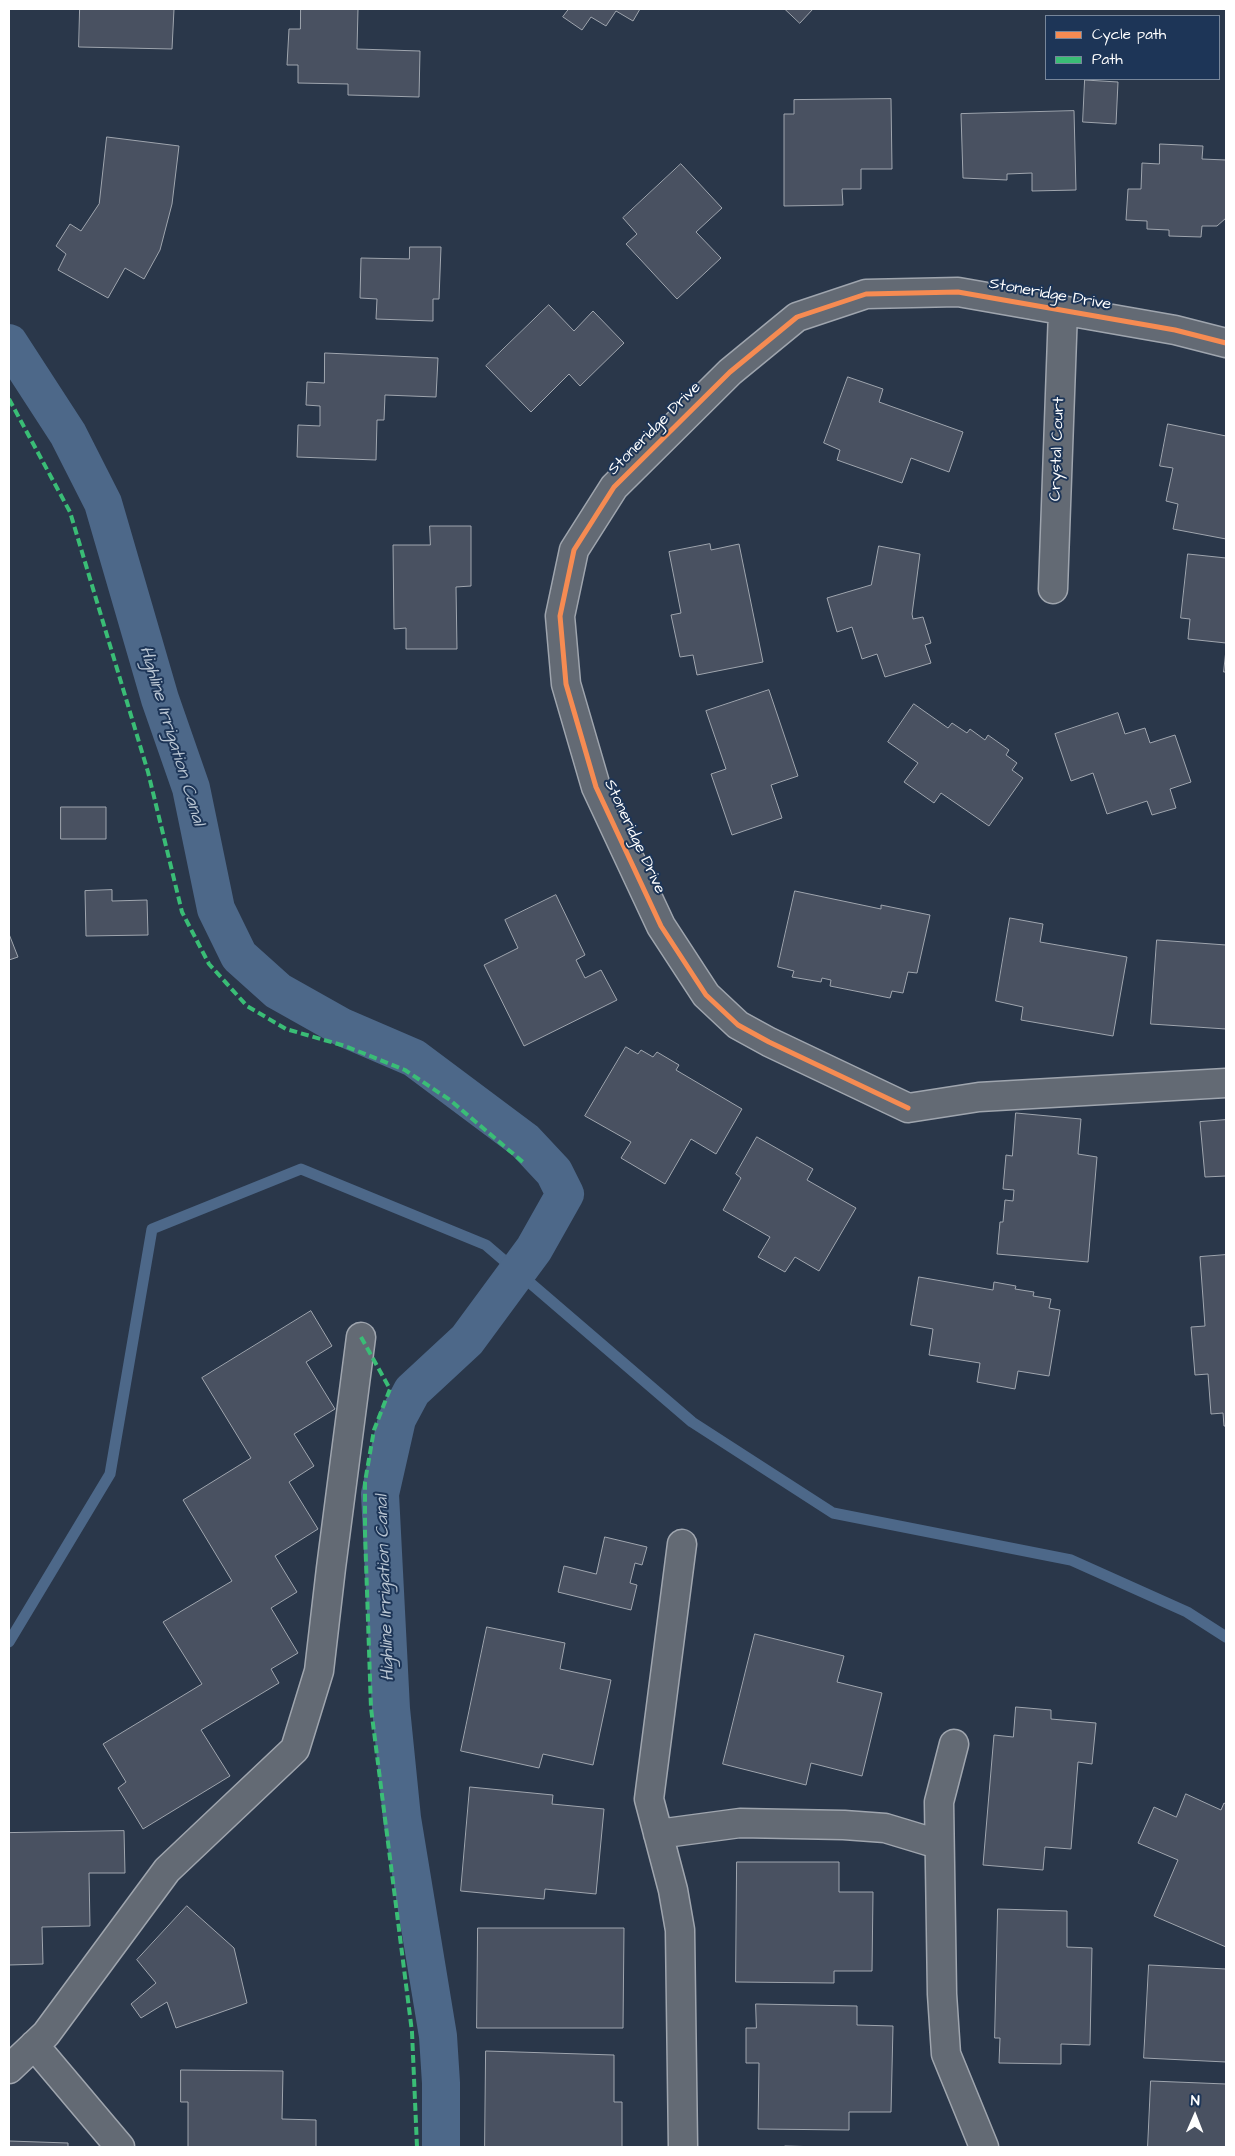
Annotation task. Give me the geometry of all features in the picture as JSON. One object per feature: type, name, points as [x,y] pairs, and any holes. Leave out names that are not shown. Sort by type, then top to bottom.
[{"type":"street","name":"Stoneridge Drive","points":[[1226,343],[1174,330],[958,292],[866,294],[797,317],[730,372],[614,487],[574,550],[560,616],[566,684],[596,787],[661,926],[706,995],[738,1025],[769,1042],[908,1108],[979,1097],[1226,1084]]},
{"type":"street","name":"Crystal Court","points":[[1053,589],[1063,310]]},
{"type":"street","points":[[9,2069],[46,2034],[167,1870],[295,1749],[319,1672],[330,1568],[362,1337]]},
{"type":"street","points":[[682,1544],[649,1799],[673,1890],[680,1930],[683,2147]]},
{"type":"street","points":[[954,1744],[939,1802],[938,1844],[942,1994],[946,2054],[984,2147]]},
{"type":"street","points":[[658,1834],[740,1823],[844,1825],[884,1828],[938,1844]]},
{"type":"street","points":[[34,2045],[120,2147]]},
{"type":"building","points":[[80,9],[174,9],[172,49],[79,47]]},
{"type":"building","points":[[301,9],[358,9],[357,49],[420,51],[419,97],[348,95],[348,84],[298,83],[298,65],[287,65],[289,29],[300,29]]},
{"type":"building","points":[[569,9],[640,9],[633,21],[616,11],[606,26],[591,17],[582,30],[563,17]]},
{"type":"building","points":[[785,9],[813,9],[800,23]]},
{"type":"building","points":[[1085,80],[1118,82],[1116,124],[1083,122]]},
{"type":"building","points":[[891,99],[892,169],[861,169],[861,189],[842,189],[843,205],[784,206],[784,114],[794,114],[794,100]]},
{"type":"building","points":[[1074,111],[1076,190],[1032,191],[1032,173],[1007,174],[1007,180],[963,178],[961,114]]},
{"type":"building","points":[[107,137],[179,146],[172,204],[160,250],[144,279],[125,268],[108,298],[58,270],[66,254],[56,246],[70,224],[81,231],[99,204]]},
{"type":"building","points":[[1160,144],[1203,146],[1202,159],[1226,160],[1226,218],[1217,226],[1202,226],[1201,237],[1169,236],[1169,230],[1147,229],[1147,221],[1126,220],[1128,189],[1141,189],[1142,163],[1159,164]]},
{"type":"building","points":[[681,164],[722,208],[696,232],[721,258],[677,299],[626,244],[637,234],[623,218]]},
{"type":"building","points":[[410,247],[441,247],[439,299],[433,299],[433,321],[376,319],[377,299],[360,298],[361,258],[409,259]]},
{"type":"building","points":[[549,305],[574,331],[593,311],[624,343],[580,386],[569,374],[531,412],[486,366]]},
{"type":"building","points":[[325,353],[438,358],[436,397],[385,395],[384,420],[377,420],[376,460],[297,457],[298,425],[320,426],[320,406],[306,405],[307,382],[324,383]]},
{"type":"building","points":[[848,377],[883,389],[879,402],[963,432],[949,472],[911,458],[902,483],[837,460],[840,450],[824,443]]},
{"type":"building","points":[[1168,424],[1226,436],[1226,539],[1173,529],[1178,504],[1166,501],[1173,468],[1160,466]]},
{"type":"building","points":[[430,526],[471,526],[471,586],[456,587],[457,649],[406,649],[406,628],[394,629],[393,545],[430,545]]},
{"type":"building","points":[[710,544],[711,550],[739,544],[763,662],[697,675],[693,655],[680,657],[671,615],[681,613],[669,552]]},
{"type":"building","points":[[879,546],[920,554],[912,614],[913,619],[923,617],[931,643],[925,645],[931,663],[885,677],[877,654],[862,659],[852,627],[837,632],[827,598],[871,585]]},
{"type":"building","points":[[1188,554],[1226,558],[1226,643],[1188,639],[1190,619],[1181,618]]},
{"type":"building","points":[[1226,650],[1226,672],[1224,672]]},
{"type":"building","points":[[769,690],[798,776],[771,785],[782,818],[732,835],[711,774],[726,769],[706,711]]},
{"type":"building","points":[[914,704],[948,728],[952,723],[967,733],[970,729],[985,740],[988,735],[1009,750],[1006,755],[1017,763],[1012,770],[1023,778],[989,826],[941,793],[934,803],[904,782],[918,763],[888,742]]},
{"type":"building","points":[[1118,713],[1125,734],[1145,728],[1150,743],[1175,735],[1191,782],[1170,789],[1176,808],[1152,815],[1147,801],[1107,814],[1093,773],[1071,781],[1055,734]]},
{"type":"building","points":[[61,807],[106,807],[106,839],[61,839]]},
{"type":"building","points":[[112,890],[112,901],[147,900],[148,935],[86,936],[85,891]]},
{"type":"building","points":[[795,891],[881,909],[881,905],[930,915],[917,973],[908,972],[903,993],[892,991],[890,998],[830,986],[831,980],[822,978],[821,982],[792,977],[794,971],[778,967]]},
{"type":"building","points":[[556,895],[585,955],[576,960],[585,978],[601,970],[617,1000],[524,1046],[484,965],[518,948],[505,920]]},
{"type":"building","points":[[1010,918],[1043,924],[1040,942],[1127,957],[1113,1036],[1021,1020],[1023,1007],[996,1001]]},
{"type":"building","points":[[9,934],[18,957],[9,960]]},
{"type":"building","points":[[1157,940],[1226,945],[1226,1029],[1151,1024]]},
{"type":"building","points":[[626,1047],[638,1054],[641,1050],[653,1057],[657,1052],[679,1065],[676,1070],[742,1109],[716,1154],[691,1139],[665,1184],[621,1158],[631,1142],[585,1116]]},
{"type":"building","points":[[1016,1113],[1081,1119],[1078,1154],[1097,1157],[1088,1262],[997,1254],[1000,1222],[1003,1222],[1005,1200],[1013,1201],[1014,1190],[1003,1189],[1006,1155],[1012,1156]]},
{"type":"building","points":[[1226,1120],[1226,1176],[1205,1177],[1200,1122]]},
{"type":"building","points":[[757,1137],[813,1169],[807,1180],[856,1208],[819,1271],[795,1257],[785,1272],[758,1257],[770,1237],[723,1210],[741,1178],[736,1174]]},
{"type":"building","points":[[1226,1255],[1226,1426],[1224,1426],[1223,1413],[1211,1414],[1208,1374],[1195,1375],[1191,1327],[1205,1326],[1200,1257]]},
{"type":"building","points":[[919,1277],[993,1290],[994,1282],[1016,1286],[1015,1289],[1034,1292],[1033,1296],[1051,1299],[1049,1308],[1060,1310],[1049,1376],[1018,1371],[1015,1389],[977,1382],[980,1363],[929,1355],[933,1329],[911,1325]]},
{"type":"building","points":[[311,1311],[332,1346],[306,1362],[335,1409],[294,1434],[314,1466],[289,1482],[318,1529],[275,1556],[297,1592],[271,1608],[298,1653],[271,1669],[279,1683],[201,1730],[230,1776],[143,1829],[118,1788],[126,1782],[103,1744],[202,1684],[163,1622],[232,1581],[183,1500],[251,1458],[202,1378]]},
{"type":"building","points":[[605,1537],[647,1547],[642,1565],[635,1563],[630,1583],[637,1585],[631,1610],[558,1592],[564,1566],[596,1574]]},
{"type":"building","points":[[487,1627],[565,1643],[560,1669],[611,1680],[593,1765],[543,1754],[539,1768],[461,1751]]},
{"type":"building","points":[[755,1634],[844,1656],[837,1682],[882,1693],[862,1776],[811,1763],[806,1785],[723,1764]]},
{"type":"building","points":[[1016,1707],[1051,1710],[1051,1719],[1096,1723],[1092,1764],[1078,1762],[1071,1849],[1045,1847],[1043,1870],[983,1865],[994,1735],[1013,1737]]},
{"type":"building","points":[[470,1787],[553,1795],[552,1804],[604,1809],[596,1894],[545,1889],[544,1899],[461,1891]]},
{"type":"building","points":[[1186,1794],[1221,1810],[1224,1803],[1226,1804],[1226,1947],[1154,1916],[1178,1860],[1138,1843],[1154,1807],[1176,1817]]},
{"type":"building","points":[[124,1831],[125,1873],[89,1873],[90,1926],[42,1927],[43,1964],[9,1965],[9,1833]]},
{"type":"building","points":[[737,1862],[839,1862],[839,1892],[873,1892],[872,1971],[834,1971],[834,1983],[736,1982]]},
{"type":"building","points":[[187,1906],[234,1948],[247,2003],[176,2028],[167,2002],[141,2018],[131,2004],[156,1983],[137,1960]]},
{"type":"building","points":[[998,1909],[1067,1911],[1067,1947],[1092,1948],[1090,2045],[1061,2044],[1061,2064],[999,2063],[1000,2038],[995,2038]]},
{"type":"building","points":[[478,1928],[624,1928],[623,2028],[477,2028]]},
{"type":"building","points":[[1149,1965],[1226,1969],[1226,2062],[1144,2058]]},
{"type":"building","points":[[756,2004],[857,2006],[857,2025],[893,2026],[891,2112],[849,2112],[849,2130],[758,2129],[759,2063],[746,2063],[746,2028],[756,2028]]},
{"type":"building","points":[[486,2051],[614,2055],[614,2102],[622,2102],[622,2147],[485,2147]]},
{"type":"building","points":[[181,2070],[283,2071],[282,2119],[316,2120],[316,2147],[188,2147],[188,2102],[181,2102]]},
{"type":"building","points":[[1151,2081],[1226,2084],[1226,2147],[1148,2147]]},
{"type":"building","points":[[9,2141],[68,2143],[68,2147],[9,2147]]},
{"type":"building","points":[[785,2146],[822,2147],[785,2147]]},
{"type":"waterway","name":"Highline Irrigation Canal","points":[[9,343],[68,434],[103,503],[160,699],[191,788],[216,909],[239,956],[278,991],[342,1027],[414,1058],[525,1141],[554,1172],[565,1194],[534,1249],[467,1340],[412,1391],[397,1419],[380,1494],[391,1709],[402,1818],[438,2036],[441,2083],[441,2147]]},
{"type":"waterway","points":[[9,1642],[110,1474],[152,1229],[301,1169],[486,1245],[692,1422],[833,1513],[1071,1560],[1187,1612],[1226,1637]]},
{"type":"marked path","points":[[9,399],[70,512],[148,772],[182,912],[209,964],[247,1006],[286,1029],[345,1046],[405,1070],[450,1100],[524,1163]]},
{"type":"marked path","points":[[361,1337],[390,1389],[374,1430],[365,1482],[371,1708],[412,2032],[417,2147]]},
{"type":"cycle path","points":[[908,1108],[769,1042],[738,1025],[706,995],[661,926],[596,787],[566,684],[560,616],[574,550],[614,487],[730,372],[797,317],[866,294],[958,292],[1175,330],[1226,343]]}]
